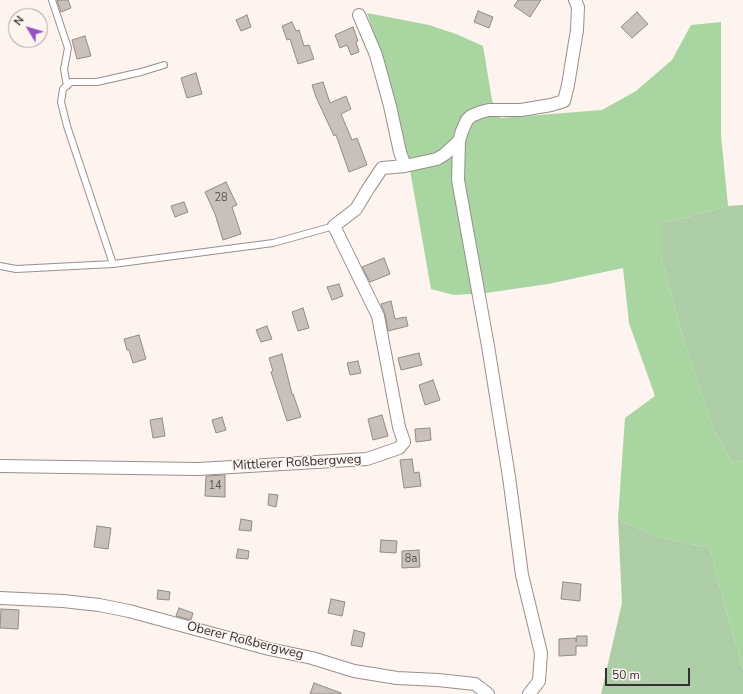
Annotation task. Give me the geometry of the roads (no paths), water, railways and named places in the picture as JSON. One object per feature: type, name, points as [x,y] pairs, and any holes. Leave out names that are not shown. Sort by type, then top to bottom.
[{"type":"street","points":[[529,694],[539,681],[541,654],[522,575],[508,470],[488,346],[458,180],[459,141],[467,120],[481,112],[489,110],[521,110],[551,106],[564,101],[577,30],[578,7],[575,0]]},
{"type":"street","points":[[359,16],[376,56],[390,106],[400,152],[405,166]]},
{"type":"street","points":[[334,226],[356,209],[382,168],[405,166],[437,159],[459,141]]},
{"type":"street","name":"Mittlerer Roßbergweg","points":[[0,466],[198,469],[367,459],[399,448],[404,442],[399,427],[378,316],[334,226]]},
{"type":"street","name":"Oberer Roßbergweg","points":[[0,598],[63,601],[99,605],[130,611],[269,649],[312,658],[354,671],[397,678],[475,684],[488,694]]},
{"type":"lane","points":[[52,0],[68,48],[64,69],[67,86]]},
{"type":"lane","points":[[114,264],[67,126],[61,102],[63,89],[71,82],[97,82],[164,65]]},
{"type":"lane","points":[[0,266],[16,269],[114,264],[274,243],[334,226]]}]
